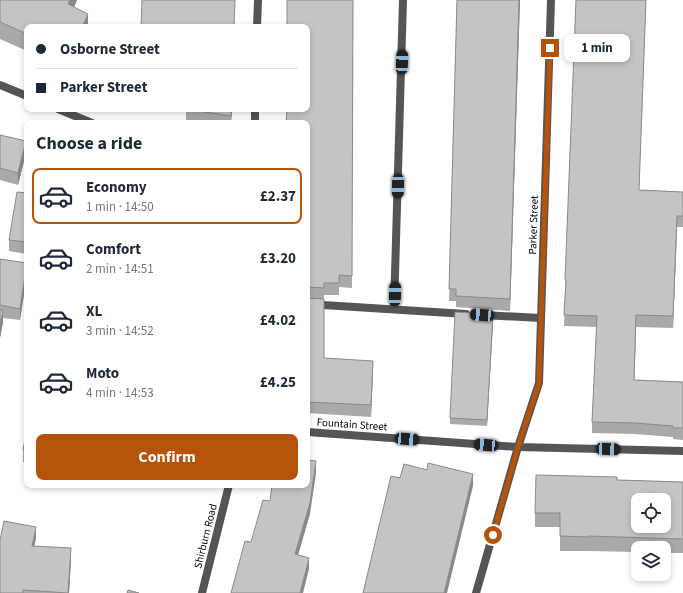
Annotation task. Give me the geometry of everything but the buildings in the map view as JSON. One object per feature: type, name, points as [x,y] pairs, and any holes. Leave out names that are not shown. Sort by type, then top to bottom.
[{"type":"street","points":[[257,24],[258,0]]},
{"type":"street","points":[[394,309],[404,0]]},
{"type":"street","name":"Parker Street","points":[[476,593],[518,447],[539,383],[551,0]]},
{"type":"street","points":[[0,85],[24,95]]},
{"type":"street","points":[[65,112],[85,120]]},
{"type":"street","points":[[310,304],[541,318]]},
{"type":"street","name":"Fountain Street","points":[[310,432],[518,447],[683,451]]},
{"type":"street","name":"Shirburn Road","points":[[202,593],[228,488]]},
{"type":"route","points":[[493,535],[518,447],[539,383],[550,48]]}]
